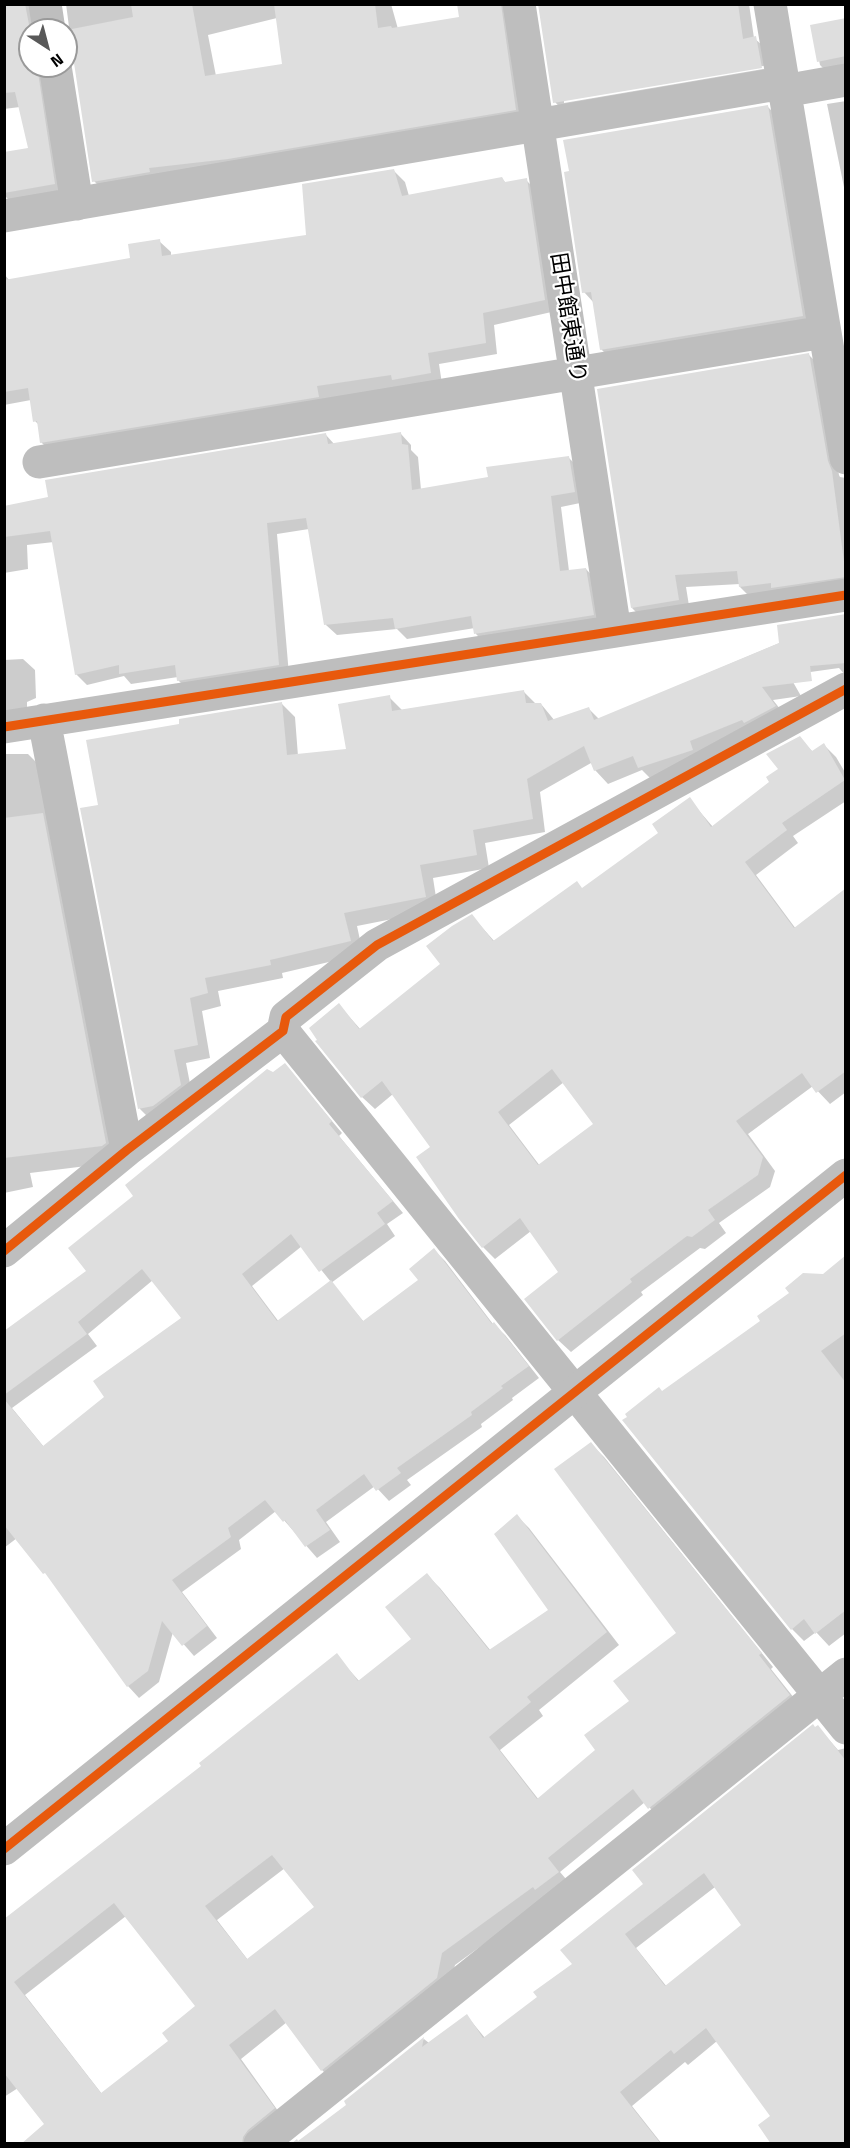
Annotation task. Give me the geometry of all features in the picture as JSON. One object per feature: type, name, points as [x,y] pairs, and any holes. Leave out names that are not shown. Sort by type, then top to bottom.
[{"type":"street","name":"田中館東通り","points":[[519,4],[615,631]]},
{"type":"street","points":[[770,4],[846,458]]},
{"type":"street","points":[[57,78],[77,204]]},
{"type":"street","points":[[4,216],[537,125],[784,87],[846,80]]},
{"type":"street","points":[[39,462],[824,332]]},
{"type":"street","points":[[4,727],[846,594]]},
{"type":"street","points":[[4,1251],[127,1150],[283,1031],[286,1017],[377,945],[846,689]]},
{"type":"street","points":[[44,720],[127,1150]]},
{"type":"street","points":[[283,1031],[846,1728]]},
{"type":"street","points":[[4,1849],[846,1175]]},
{"type":"street","points":[[260,2144],[846,1674]]},
{"type":"building","points":[[4,4],[25,4],[28,18],[18,18],[18,78],[39,78],[55,184],[4,193],[4,152],[28,148],[15,92],[4,93]]},
{"type":"building","points":[[131,4],[192,4],[205,76],[282,64],[274,4],[375,4],[378,28],[391,26],[392,28],[459,17],[457,4],[501,4],[516,110],[228,159],[149,168],[150,172],[92,182],[76,78],[78,28],[133,17]]},
{"type":"building","points":[[538,4],[738,4],[743,39],[756,36],[762,68],[553,103]]},
{"type":"building","points":[[846,18],[846,56],[817,62],[810,25]]},
{"type":"building","points":[[768,105],[803,316],[600,350],[591,292],[582,293],[564,172],[569,171],[563,140]]},
{"type":"building","points":[[394,169],[402,196],[502,177],[505,182],[527,178],[545,300],[483,313],[486,343],[428,353],[431,373],[392,380],[391,375],[317,386],[319,397],[40,443],[37,421],[33,422],[28,388],[4,392],[4,280],[130,258],[128,244],[160,239],[162,256],[306,235],[302,184]]},
{"type":"building","points":[[809,353],[828,461],[832,471],[846,577],[771,588],[771,583],[739,587],[737,571],[675,575],[679,600],[631,608],[597,389]]},
{"type":"building","points":[[401,432],[402,444],[408,445],[412,490],[488,477],[486,467],[569,456],[575,492],[551,496],[560,571],[586,568],[594,615],[474,634],[471,616],[395,629],[393,618],[324,625],[306,518],[267,523],[279,665],[177,681],[175,665],[119,674],[119,665],[75,675],[50,531],[4,537],[4,506],[48,497],[45,480],[326,433],[328,444]]},
{"type":"building","points":[[846,614],[846,663],[810,666],[812,681],[762,687],[776,706],[744,723],[742,720],[690,741],[693,750],[638,768],[633,756],[594,771],[584,746],[527,779],[533,819],[473,830],[477,855],[420,865],[426,897],[344,913],[351,941],[270,960],[271,965],[205,978],[208,993],[190,998],[198,1045],[174,1050],[181,1085],[153,1106],[138,1109],[80,808],[98,805],[86,740],[179,724],[179,719],[282,702],[287,755],[346,749],[338,704],[390,695],[392,711],[524,690],[526,703],[541,703],[548,721],[589,707],[594,720],[779,643],[777,625]]},
{"type":"building","points":[[800,736],[812,751],[824,743],[845,780],[782,823],[787,830],[745,862],[794,928],[846,888],[846,1071],[816,1093],[802,1073],[736,1121],[763,1157],[758,1175],[708,1210],[715,1220],[692,1237],[687,1236],[630,1279],[632,1282],[557,1341],[524,1299],[558,1272],[520,1218],[482,1248],[416,1157],[430,1147],[382,1081],[361,1098],[315,1041],[317,1040],[309,1028],[339,1003],[359,1029],[440,964],[426,946],[452,926],[472,914],[493,941],[577,881],[582,888],[658,833],[652,824],[690,797],[711,827],[769,782],[766,777],[778,769],[766,754]],"holes":[[[552,1069],[593,1124],[538,1165],[498,1112]]]},
{"type":"building","points":[[43,813],[106,1143],[102,1146],[4,1158],[4,818]]},
{"type":"building","points":[[285,1063],[332,1121],[329,1124],[393,1201],[377,1213],[385,1224],[319,1272],[291,1234],[242,1274],[277,1321],[331,1280],[363,1321],[418,1280],[409,1269],[434,1248],[492,1324],[494,1322],[529,1366],[501,1386],[503,1388],[471,1412],[472,1415],[397,1468],[401,1473],[376,1491],[364,1474],[316,1510],[330,1530],[305,1547],[285,1520],[283,1522],[265,1500],[228,1528],[231,1537],[172,1580],[207,1626],[182,1646],[162,1621],[148,1671],[127,1687],[45,1573],[43,1574],[4,1525],[4,1399],[43,1446],[104,1397],[93,1381],[181,1318],[142,1269],[78,1322],[87,1334],[4,1395],[4,1331],[86,1271],[68,1248],[133,1196],[125,1185],[267,1069],[273,1072]]},
{"type":"building","points":[[846,1255],[846,1333],[821,1351],[846,1383],[846,1610],[815,1634],[804,1619],[791,1630],[622,1420],[627,1417],[625,1414],[659,1387],[662,1391],[760,1321],[757,1316],[789,1293],[785,1288],[803,1273],[823,1274]]},
{"type":"building","points":[[591,1442],[762,1653],[759,1655],[790,1695],[648,1809],[633,1789],[548,1858],[559,1872],[535,1890],[533,1887],[442,1953],[437,1978],[321,2071],[275,2009],[229,2045],[275,2108],[248,2130],[243,2137],[242,2144],[21,2144],[44,2124],[4,2073],[4,1919],[201,1766],[199,1763],[337,1653],[358,1681],[411,1639],[385,1607],[427,1573],[489,1650],[548,1610],[494,1534],[517,1514],[607,1632],[527,1697],[531,1702],[489,1737],[537,1799],[595,1750],[584,1735],[629,1701],[613,1681],[676,1633],[554,1469]],"holes":[[[272,1855],[314,1907],[247,1959],[205,1906]],[[114,1903],[195,2006],[162,2033],[168,2041],[101,2093],[14,1982]]]},
{"type":"building","points":[[813,1724],[815,1727],[818,1725],[846,1761],[846,2144],[771,2144],[758,2125],[770,2116],[706,2028],[674,2054],[671,2050],[620,2092],[661,2144],[291,2144],[346,2105],[344,2101],[424,2037],[422,2047],[467,2014],[483,2038],[537,1997],[533,1992],[572,1964],[560,1950],[643,1884],[632,1870]],"holes":[[[704,1873],[741,1925],[665,1986],[625,1934]]]},
{"type":"cycle path","points":[[4,727],[846,595]]},
{"type":"cycle path","points":[[4,1251],[127,1150],[283,1031],[286,1017],[377,945],[846,689]]},
{"type":"cycle path","points":[[4,1849],[846,1175]]}]
